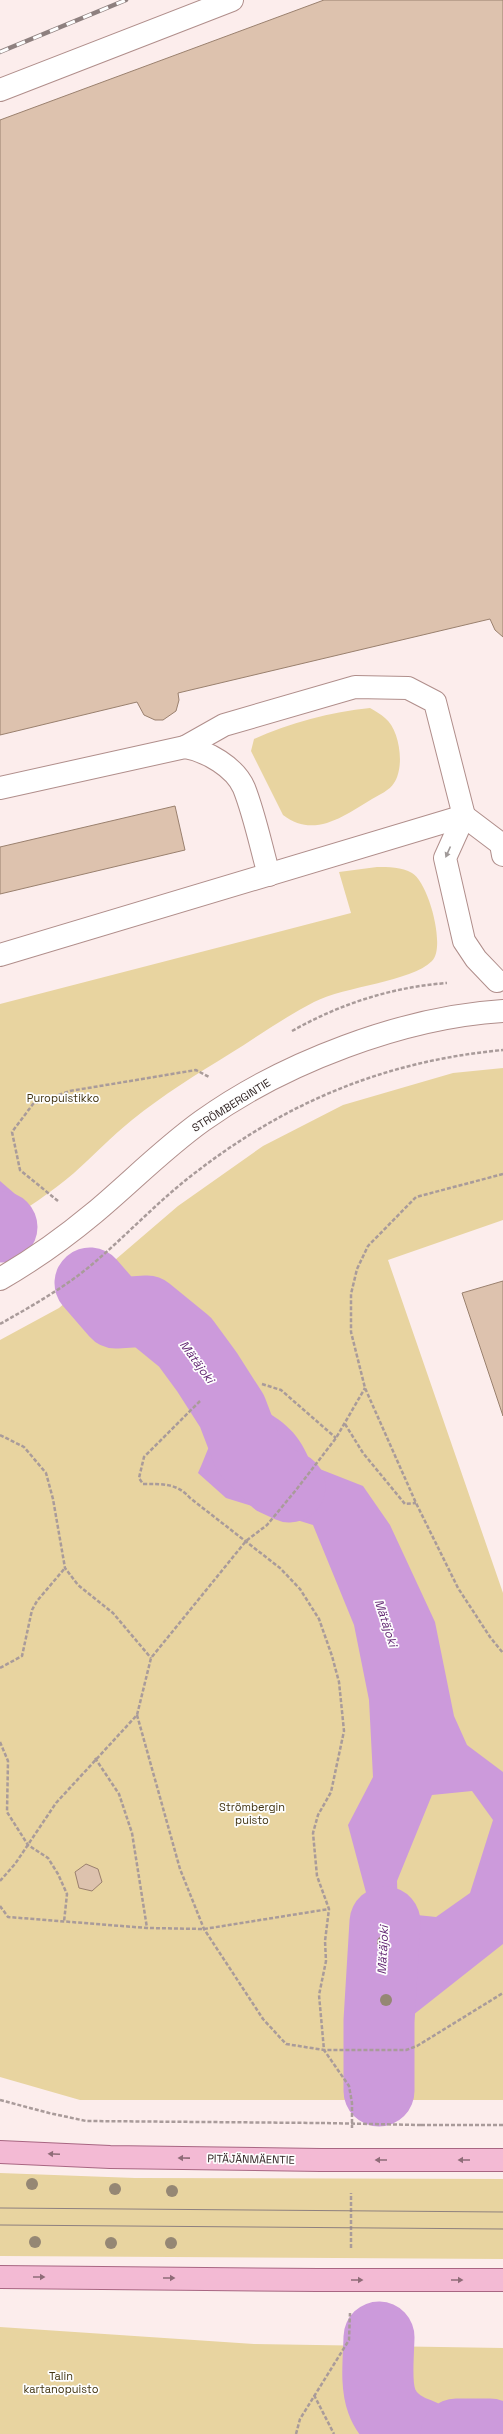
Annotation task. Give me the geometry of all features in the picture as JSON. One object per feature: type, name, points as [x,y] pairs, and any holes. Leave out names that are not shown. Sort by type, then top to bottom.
[{"type":"main road","name":"PITÄJÄNMÄENTIE","points":[[0,2152],[110,2157],[321,2160],[503,2160]]},
{"type":"main road","points":[[0,2277],[503,2280]]},
{"type":"street","points":[[0,90],[232,0]]},
{"type":"street","points":[[0,788],[185,747],[224,726],[355,687],[408,688],[435,702],[464,816],[501,844],[503,855]]},
{"type":"street","points":[[185,747],[199,749],[212,756],[232,772],[244,787],[269,875]]},
{"type":"street","points":[[0,955],[464,816]]},
{"type":"street","points":[[464,816],[445,858],[464,941],[476,959],[500,975],[501,1011]]},
{"type":"street","name":"STRÖMBERGINTIE","points":[[0,1279],[34,1259],[94,1213],[152,1160],[202,1120],[246,1093],[296,1066],[370,1039],[429,1022],[501,1011]]},
{"type":"path","points":[[0,1324],[39,1302],[88,1268],[190,1177],[232,1146],[316,1097],[364,1078],[424,1063],[503,1050]]},
{"type":"path","points":[[58,1202],[20,1170],[12,1132],[33,1104],[70,1091],[196,1070],[209,1077]]},
{"type":"path","points":[[503,1174],[416,1197],[368,1246],[357,1269],[351,1294],[351,1332],[365,1388],[416,1502],[458,1588],[503,1653]]},
{"type":"path","points":[[262,1384],[281,1390],[336,1438]]},
{"type":"path","points":[[365,1388],[345,1424],[322,1457],[267,1525],[246,1541],[151,1658],[137,1715],[180,1869],[204,1928],[263,2019],[286,2044],[324,2050],[406,2050],[417,2046],[503,1993]]},
{"type":"path","points":[[200,1401],[144,1457],[139,1478],[143,1484],[170,1484],[182,1489],[190,1498],[280,1568],[300,1589],[318,1619],[332,1656],[339,1682],[344,1731],[331,1792],[318,1815],[313,1833],[317,1876],[329,1909],[325,1941],[326,1961],[319,1995],[324,2050],[349,2086],[352,2103],[352,2135]]},
{"type":"path","points":[[345,1424],[363,1453],[405,1504],[416,1502]]},
{"type":"path","points":[[0,1435],[24,1447],[46,1473],[53,1499],[65,1568],[78,1585],[113,1612],[151,1658]]},
{"type":"path","points":[[0,1668],[22,1656],[32,1610],[37,1601],[65,1568]]},
{"type":"path","points":[[0,1881],[28,1845],[56,1803],[95,1758],[137,1715]]},
{"type":"path","points":[[0,1742],[8,1761],[7,1812],[28,1845],[48,1858],[58,1874],[67,1894],[64,1922]]},
{"type":"path","points":[[95,1758],[119,1794],[132,1833],[147,1928]]},
{"type":"path","points":[[0,1906],[8,1918],[147,1928],[204,1928],[329,1909]]},
{"type":"path","points":[[0,2100],[49,2114],[86,2120],[503,2125]]},
{"type":"path","points":[[351,2190],[351,2254]]},
{"type":"path","points":[[296,2434],[300,2419],[349,2340],[350,2305]]},
{"type":"path","points":[[314,2395],[334,2434]]},
{"type":"green space","points":[[370,708],[385,718],[394,731],[397,740],[400,759],[397,776],[392,786],[351,812],[329,822],[317,825],[306,825],[295,822],[283,815],[251,751],[254,739],[281,728],[310,719],[340,712]]},
{"type":"green space","name":"Puropuistikko","points":[[377,867],[395,868],[408,871],[418,879],[424,889],[434,916],[436,930],[436,954],[432,961],[409,974],[343,992],[314,1002],[282,1020],[156,1102],[124,1126],[81,1167],[65,1180],[38,1201],[0,1226],[0,1004],[351,913],[339,872]]},
{"type":"green space","name":"Strömbergin puisto","points":[[503,1068],[503,1220],[388,1260],[503,1593],[503,2100],[80,2100],[0,2077],[0,1340],[59,1308],[178,1206],[263,1146],[343,1105],[453,1073]]},
{"type":"green space","points":[[0,2173],[135,2178],[503,2179],[503,2259],[0,2256]]},
{"type":"green space","name":"Talin kartanopuisto","points":[[0,2327],[254,2344],[503,2348],[503,2434],[0,2434]]},
{"type":"water","points":[[0,1181],[29,1206],[0,1226]]},
{"type":"water","points":[[255,1405],[275,1417],[290,1429],[302,1445],[312,1466],[363,1486],[390,1525],[435,1622],[454,1716],[467,1745],[503,1772],[503,1944],[408,2019],[352,2021],[372,1915],[348,1825],[373,1777],[369,1700],[354,1625],[313,1525],[226,1498],[198,1473],[212,1440],[220,1424],[225,1418],[233,1411]],"holes":[[[472,1791],[493,1820],[470,1893],[436,1917],[398,1913],[397,1881],[432,1795]]]},
{"type":"building","points":[[324,0],[503,0],[503,637],[495,630],[490,619],[178,693],[179,700],[176,711],[163,720],[155,720],[144,715],[137,702],[0,735],[0,120]]},
{"type":"building","points":[[175,806],[185,850],[0,894],[0,847]]},
{"type":"building","points":[[503,1281],[503,1416],[462,1293]]},
{"type":"building","points":[[86,1864],[98,1869],[102,1882],[92,1891],[79,1888],[75,1872]]},
{"type":"waterway","name":"Mätäjoki","points":[[90,1283],[116,1313],[147,1311],[185,1342],[207,1372],[232,1411],[248,1453],[275,1480],[290,1487]]},
{"type":"waterway","name":"Mätäjoki","points":[[379,2091],[379,2021],[385,1922]]},
{"type":"waterway","name":"Mätäjoki","points":[[379,2337],[378,2382],[384,2407],[392,2418],[404,2427],[420,2434]]},
{"type":"waterway","name":"Mätäjoki","points":[[456,2434],[490,2434]]},
{"type":"tram line","points":[[0,2208],[503,2212]]},
{"type":"tram line","points":[[0,2225],[503,2229]]},
{"type":"railway","points":[[0,52],[126,0]]}]
